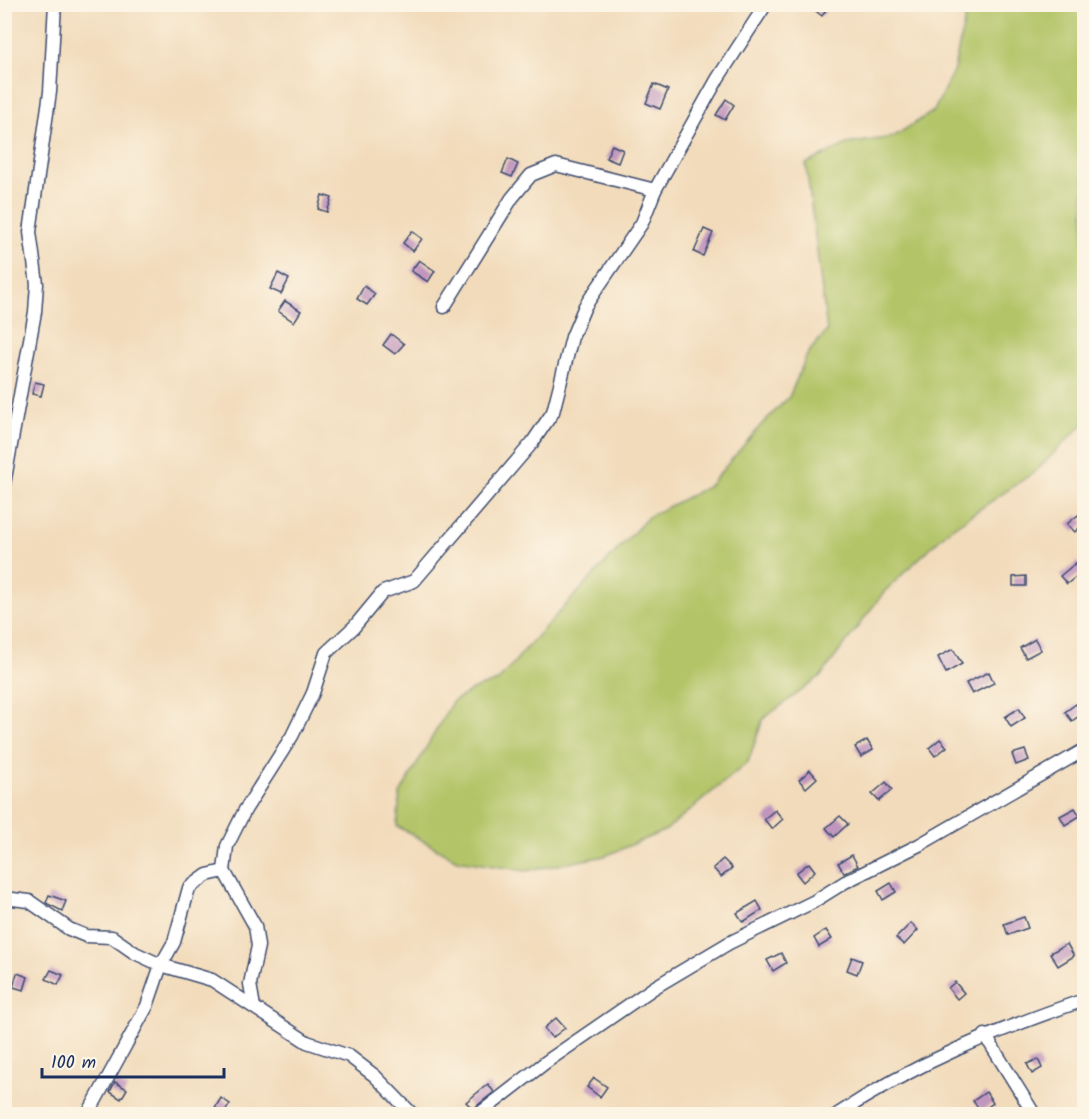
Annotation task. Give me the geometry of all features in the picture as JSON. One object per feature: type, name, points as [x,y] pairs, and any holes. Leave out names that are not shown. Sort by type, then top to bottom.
[{"type":"street","points":[[4,484],[35,312],[37,284],[30,232],[50,92],[55,4]]},
{"type":"street","points":[[254,1007],[250,984],[258,946],[255,926],[224,871],[227,846],[245,810],[292,736],[313,693],[326,653],[354,627],[383,592],[414,581],[532,443],[553,412],[572,337],[585,306],[642,223],[656,190],[718,78],[766,4]]},
{"type":"street","points":[[444,307],[512,198],[531,175],[556,165],[656,190]]},
{"type":"street","points":[[479,1114],[546,1062],[664,982],[739,938],[813,902],[845,882],[948,829],[1084,750]]},
{"type":"street","points":[[88,1114],[147,1006],[161,965],[174,942],[189,888],[207,875],[224,871]]},
{"type":"street","points":[[4,898],[29,901],[69,929],[86,936],[112,937],[135,954],[161,965],[212,980],[307,1042],[350,1056],[375,1076],[412,1114]]},
{"type":"street","points":[[838,1114],[912,1069],[985,1035],[1084,1000]]},
{"type":"street","points":[[985,1035],[1034,1114]]},
{"type":"green space","points":[[968,5],[1084,5],[1084,423],[1036,471],[949,530],[884,592],[821,676],[763,719],[748,762],[666,830],[605,856],[526,871],[457,860],[397,826],[400,794],[452,702],[474,689],[498,681],[648,517],[709,486],[761,425],[789,397],[808,353],[827,331],[806,164],[847,144],[893,137],[934,111],[954,69]]},
{"type":"building","points":[[807,4],[830,4],[822,16]]},
{"type":"building","points":[[654,84],[668,90],[660,109],[646,103]]},
{"type":"building","points":[[726,99],[734,105],[725,120],[716,115]]},
{"type":"building","points":[[612,145],[623,150],[618,163],[606,158]]},
{"type":"building","points":[[508,159],[518,164],[512,177],[502,173]]},
{"type":"building","points":[[322,195],[332,198],[327,212],[318,209]]},
{"type":"building","points":[[704,229],[713,233],[703,256],[694,252]]},
{"type":"building","points":[[412,231],[422,239],[413,251],[403,243]]},
{"type":"building","points":[[419,260],[435,271],[428,282],[411,271]]},
{"type":"building","points":[[278,273],[289,279],[281,294],[270,289]]},
{"type":"building","points":[[364,286],[375,294],[367,305],[357,299]]},
{"type":"building","points":[[285,301],[301,311],[294,322],[278,311]]},
{"type":"building","points":[[391,334],[404,344],[395,354],[383,345]]},
{"type":"building","points":[[35,382],[44,384],[41,396],[32,394]]},
{"type":"building","points":[[1078,515],[1084,523],[1075,532],[1067,524]]},
{"type":"building","points":[[1077,562],[1084,570],[1067,584],[1060,576]]},
{"type":"building","points":[[1026,576],[1026,586],[1013,586],[1013,577]]},
{"type":"building","points":[[1035,639],[1041,650],[1026,658],[1020,648]]},
{"type":"building","points":[[953,649],[962,664],[946,673],[938,657]]},
{"type":"building","points":[[989,672],[994,683],[972,694],[966,683]]},
{"type":"building","points":[[1076,704],[1083,713],[1072,721],[1065,712]]},
{"type":"building","points":[[1019,708],[1025,718],[1011,727],[1005,717]]},
{"type":"building","points":[[940,739],[947,747],[935,756],[929,748]]},
{"type":"building","points":[[867,740],[873,750],[861,757],[855,747]]},
{"type":"building","points":[[1025,750],[1029,760],[1016,765],[1012,754]]},
{"type":"building","points":[[810,770],[817,778],[806,788],[799,780]]},
{"type":"building","points":[[886,782],[892,790],[879,801],[872,794]]},
{"type":"building","points":[[1075,808],[1080,816],[1065,825],[1060,816]]},
{"type":"building","points":[[775,810],[783,819],[772,829],[764,819]]},
{"type":"building","points":[[840,816],[848,824],[834,837],[826,828]]},
{"type":"building","points":[[852,855],[858,866],[844,873],[838,863]]},
{"type":"building","points":[[723,859],[732,868],[721,877],[713,868]]},
{"type":"building","points":[[809,863],[815,871],[803,882],[796,873]]},
{"type":"building","points":[[891,883],[896,892],[883,900],[878,891]]},
{"type":"building","points":[[49,895],[66,901],[62,911],[46,903]]},
{"type":"building","points":[[757,901],[762,910],[743,922],[737,913]]},
{"type":"building","points":[[1024,917],[1028,928],[1008,935],[1004,924]]},
{"type":"building","points":[[911,923],[918,930],[904,945],[896,938]]},
{"type":"building","points":[[826,930],[832,939],[819,947],[814,938]]},
{"type":"building","points":[[1067,944],[1074,956],[1058,966],[1050,953]]},
{"type":"building","points":[[781,953],[786,963],[773,971],[767,960]]},
{"type":"building","points":[[852,957],[862,961],[857,974],[847,970]]},
{"type":"building","points":[[51,970],[63,975],[58,985],[46,979]]},
{"type":"building","points":[[17,973],[28,977],[24,990],[13,987]]},
{"type":"building","points":[[955,982],[964,993],[957,999],[948,988]]},
{"type":"building","points":[[556,1018],[565,1028],[552,1038],[544,1028]]},
{"type":"building","points":[[1038,1059],[1042,1068],[1032,1074],[1027,1064]]},
{"type":"building","points":[[594,1078],[607,1087],[600,1097],[587,1087]]},
{"type":"building","points":[[115,1082],[127,1089],[121,1099],[110,1092]]},
{"type":"building","points":[[488,1084],[494,1092],[473,1109],[466,1102]]},
{"type":"building","points":[[986,1092],[993,1103],[981,1112],[973,1101]]},
{"type":"building","points":[[221,1098],[230,1104],[224,1113],[215,1108]]}]
